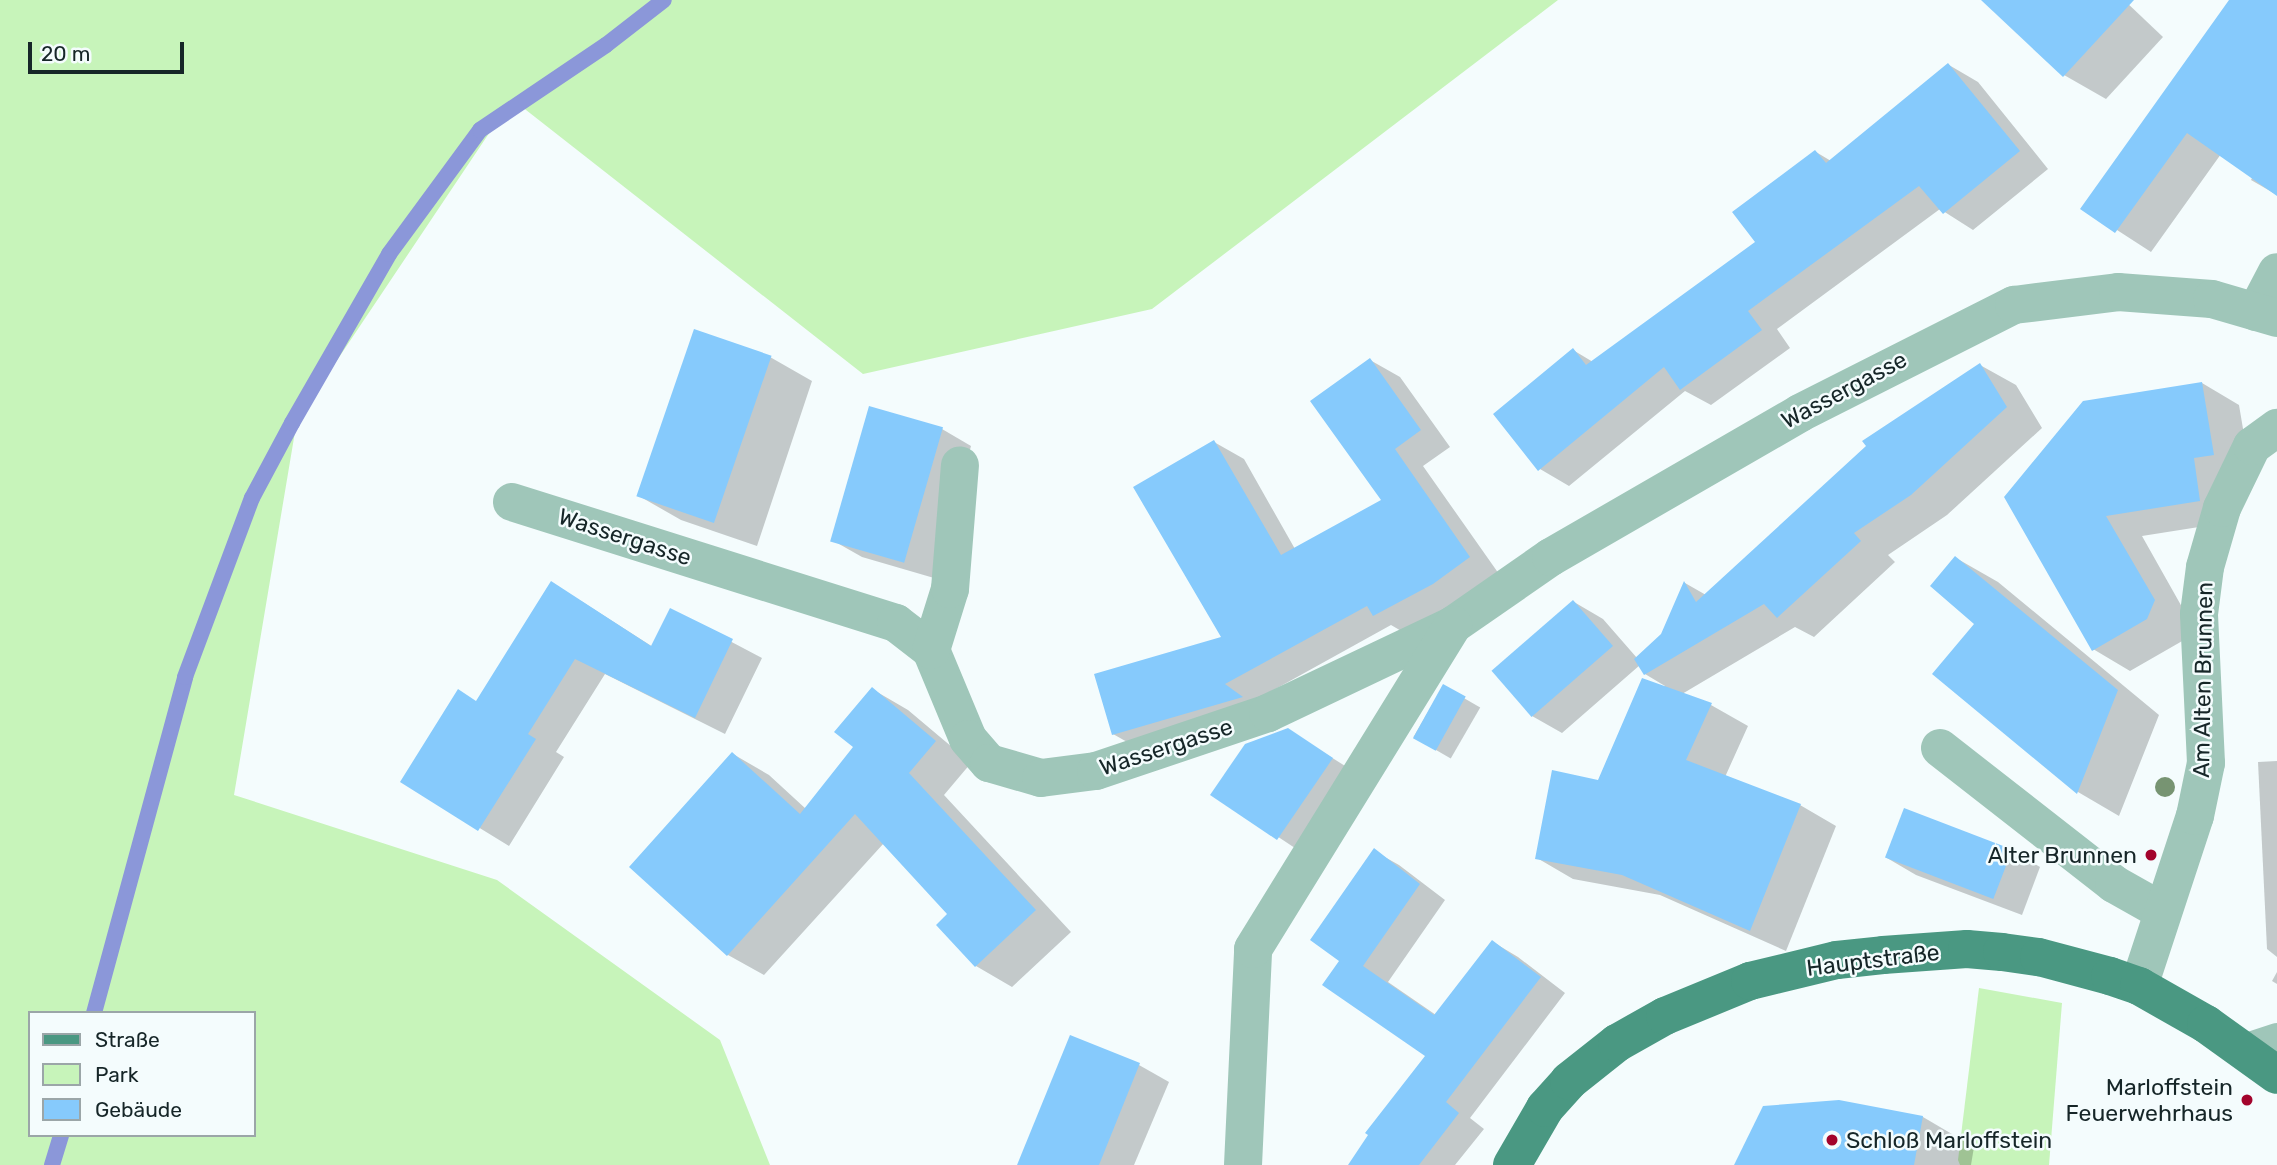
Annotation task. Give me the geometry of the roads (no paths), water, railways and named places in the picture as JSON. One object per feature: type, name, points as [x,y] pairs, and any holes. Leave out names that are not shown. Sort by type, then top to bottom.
[{"type":"main road","name":"Hauptstraße","points":[[1512,1165],[1545,1108],[1569,1081],[1593,1060],[1665,1016],[1751,981],[1837,960],[1925,951],[1967,950],[2039,957],[2139,986],[2206,1024],[2262,1047],[2277,1075]]},
{"type":"street","points":[[2267,315],[2277,272]]},
{"type":"street","name":"Wassergasse","points":[[512,502],[895,623],[931,650],[968,739],[989,763],[1041,778],[1096,771],[1268,713],[1453,625],[1551,557],[1800,413],[2014,305],[2118,292],[2212,299],[2267,315]]},
{"type":"street","name":"Am Alten Brunnen","points":[[2139,986],[2195,816],[2206,763],[2199,614],[2205,567],[2222,508],[2252,446],[2277,428]]},
{"type":"street","points":[[931,650],[950,589],[960,465]]},
{"type":"street","name":"Wassergasse","points":[[1243,1165],[1253,949],[1453,625]]},
{"type":"street","points":[[1940,748],[2114,884],[2162,911]]},
{"type":"waterway","points":[[95,1011],[185,677],[252,498],[292,423],[389,254],[480,130],[606,45],[664,0]]},
{"type":"waterway","points":[[52,1165],[60,1137]]},
{"type":"place","name":"Alter Brunnen","points":[[2151,855]]},
{"type":"place","name":"Marloffstein Feuerwehrhaus","points":[[2247,1100]]},
{"type":"place","name":"Schloß Marloffstein","points":[[1832,1140]]}]
